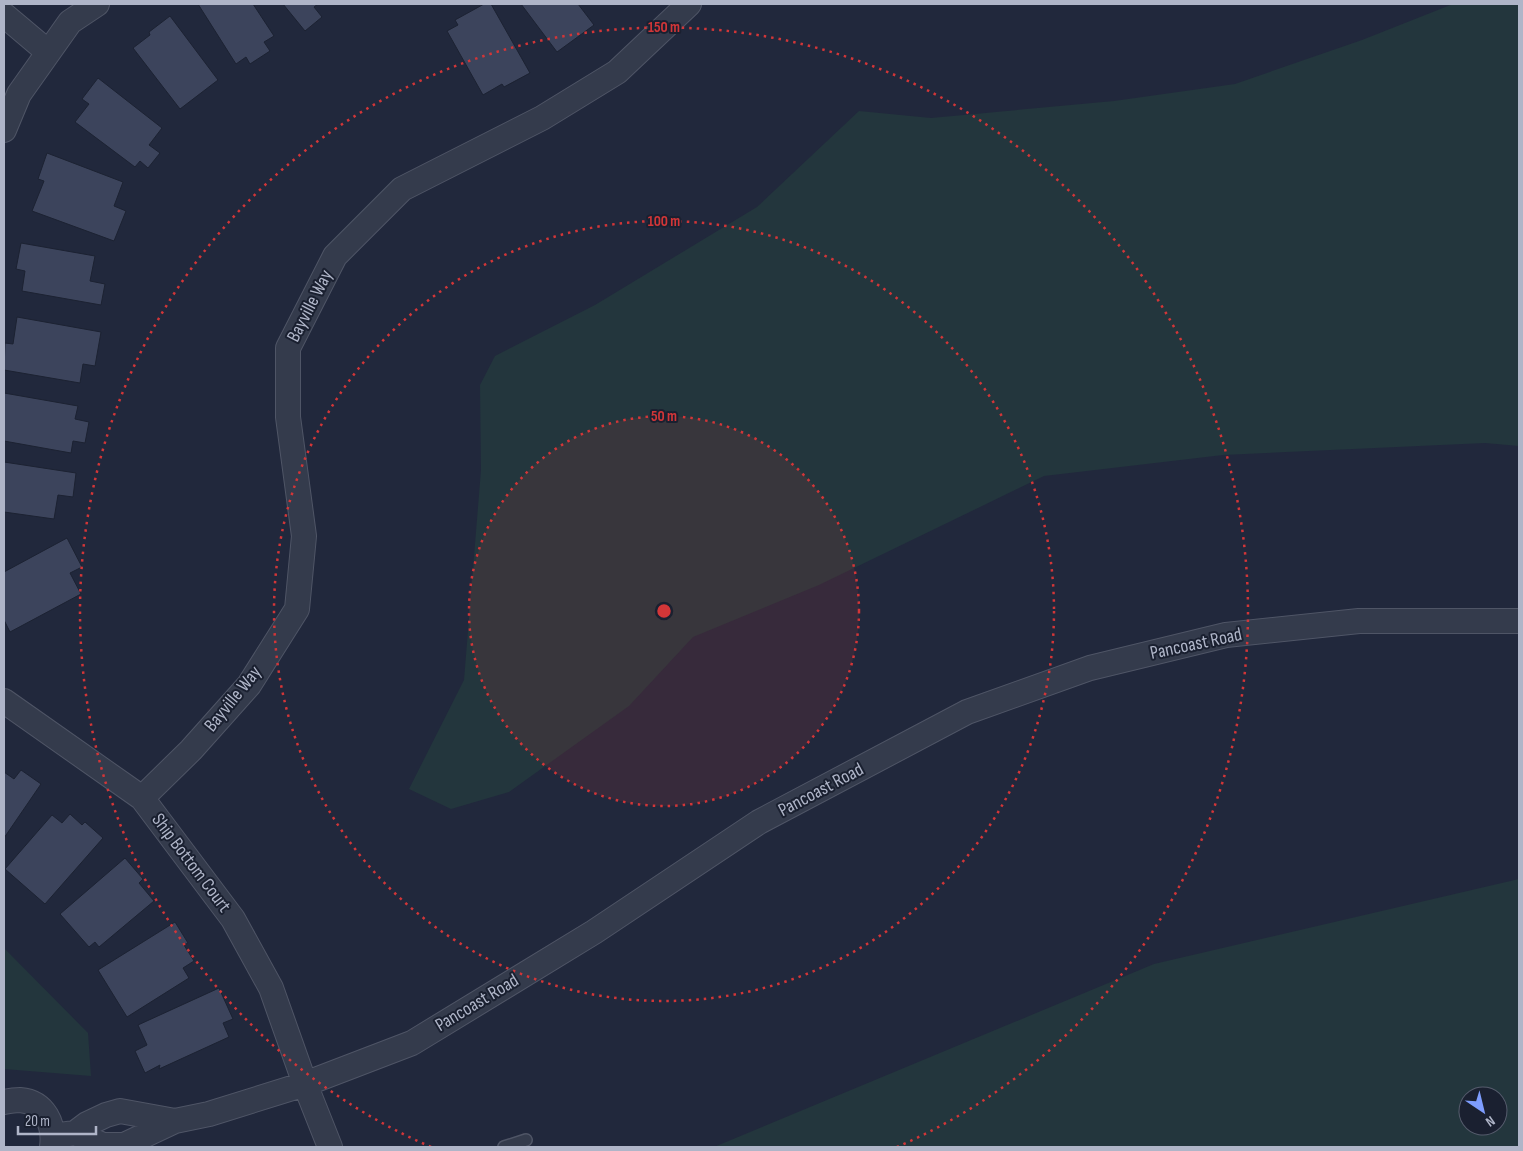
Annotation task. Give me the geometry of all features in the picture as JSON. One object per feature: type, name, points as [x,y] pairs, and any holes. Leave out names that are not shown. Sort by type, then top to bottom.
[{"type":"street","points":[[4,130],[18,94],[70,22],[97,4]]},
{"type":"street","name":"Bayville Way","points":[[142,798],[191,750],[249,685],[297,609],[304,536],[288,417],[288,348],[335,256],[402,189],[542,118],[617,72],[689,4]]},
{"type":"street","points":[[4,15],[48,52]]},
{"type":"street","name":"Pancoast Road","points":[[60,1139],[104,1145],[124,1145],[176,1121],[209,1114],[305,1084],[412,1043],[594,932],[759,822],[967,712],[1090,668],[1226,635],[1359,621],[1519,621]]},
{"type":"street","name":"Ship Bottom Court","points":[[4,701],[142,798],[234,919],[271,988],[305,1084],[330,1147]]},
{"type":"street","points":[[4,1102],[21,1100],[36,1105],[49,1119],[60,1139]]},
{"type":"street","name":"Pancoast Road","points":[[60,1139],[106,1115],[120,1111],[176,1121]]},
{"type":"lane","points":[[504,1147],[526,1140]]},
{"type":"shaded area","points":[[1453,4],[1519,4],[1519,446],[1485,443],[1223,455],[1044,476],[819,585],[693,637],[629,706],[509,792],[451,809],[409,789],[464,680],[481,470],[480,385],[495,356],[595,305],[757,207],[859,111],[931,118],[1114,101],[1235,84],[1362,40]]},
{"type":"shaded area","points":[[1519,879],[1519,1147],[714,1147],[1154,964]]},
{"type":"shaded area","points":[[4,948],[88,1033],[91,1076],[4,1069]]},
{"type":"building","points":[[198,4],[253,4],[274,36],[264,42],[270,51],[250,64],[246,57],[236,64]]},
{"type":"building","points":[[283,4],[318,4],[314,7],[322,17],[305,31]]},
{"type":"building","points":[[484,4],[491,4],[530,73],[504,87],[502,84],[483,95],[447,31],[458,25],[455,20]]},
{"type":"building","points":[[521,4],[578,4],[594,25],[557,52]]},
{"type":"building","points":[[170,16],[218,80],[180,109],[133,48],[150,35],[149,32]]},
{"type":"building","points":[[98,78],[162,128],[149,145],[160,153],[148,168],[140,161],[135,167],[75,122],[89,104],[82,99]]},
{"type":"building","points":[[47,153],[123,182],[114,206],[126,211],[114,241],[32,211],[44,181],[38,179]]},
{"type":"building","points":[[21,243],[95,256],[90,281],[105,284],[101,305],[22,291],[25,271],[16,269]]},
{"type":"building","points":[[17,317],[101,332],[95,366],[83,364],[80,383],[4,370],[5,343],[13,344]]},
{"type":"building","points":[[4,393],[78,406],[75,419],[89,422],[85,443],[73,441],[71,453],[4,441]]},
{"type":"building","points":[[4,462],[76,473],[73,497],[58,495],[54,519],[4,512]]},
{"type":"building","points":[[67,538],[82,567],[70,573],[81,594],[10,632],[4,620],[4,572]]},
{"type":"building","points":[[21,770],[41,784],[4,838],[4,772],[14,779]]},
{"type":"building","points":[[70,814],[82,825],[85,822],[103,838],[45,904],[5,869],[52,815],[62,823]]},
{"type":"building","points":[[125,858],[143,879],[139,883],[154,901],[99,947],[95,942],[89,947],[60,914]]},
{"type":"building","points":[[175,922],[188,943],[184,945],[194,961],[183,968],[189,978],[127,1017],[98,970]]},
{"type":"building","points":[[219,988],[233,1019],[223,1023],[229,1037],[159,1069],[160,1065],[145,1073],[135,1051],[147,1045],[138,1025]]}]
